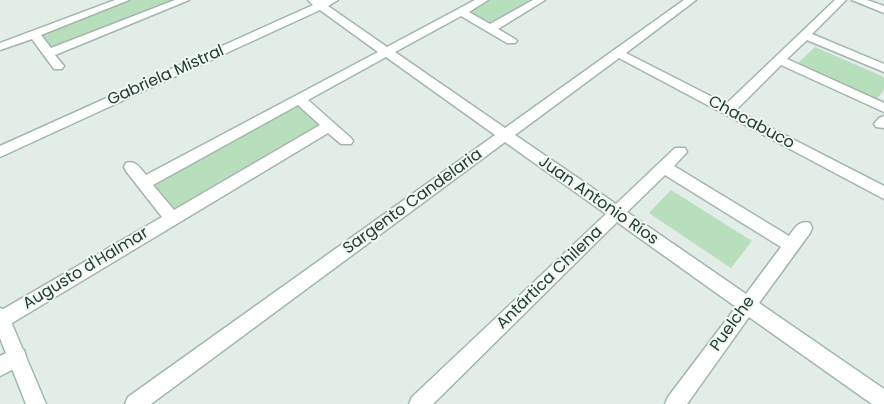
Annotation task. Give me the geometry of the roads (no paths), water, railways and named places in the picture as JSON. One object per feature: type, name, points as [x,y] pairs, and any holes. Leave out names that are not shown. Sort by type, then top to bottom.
[{"type":"street","points":[[0,47],[124,0]]},
{"type":"street","points":[[49,54],[184,0]]},
{"type":"street","points":[[144,183],[483,0]]},
{"type":"street","points":[[490,29],[540,0]]},
{"type":"street","name":"Sargento Candelaria","points":[[135,404],[691,0]]},
{"type":"street","points":[[727,110],[841,0]]},
{"type":"street","points":[[857,0],[884,10]]},
{"type":"street","name":"Juan Antonio Ríos","points":[[322,2],[387,52],[884,401]]},
{"type":"street","name":"Gabriela Mistral","points":[[0,152],[322,2]]},
{"type":"street","points":[[461,12],[511,41]]},
{"type":"street","points":[[34,34],[58,66]]},
{"type":"street","points":[[805,35],[884,68]]},
{"type":"street","name":"Chacabuco","points":[[618,53],[884,194]]},
{"type":"street","points":[[779,60],[884,108]]},
{"type":"street","points":[[299,99],[346,140]]},
{"type":"street","name":"Augusto d'Halmar","points":[[1,318],[329,126]]},
{"type":"street","name":"Antártica Chilena","points":[[419,404],[680,152]]},
{"type":"street","points":[[131,167],[172,219]]},
{"type":"street","points":[[664,168],[791,245]]},
{"type":"street","name":"Puelche","points":[[675,404],[804,228]]},
{"type":"street","points":[[1,318],[36,404]]},
{"type":"street","points":[[0,367],[17,357]]}]
